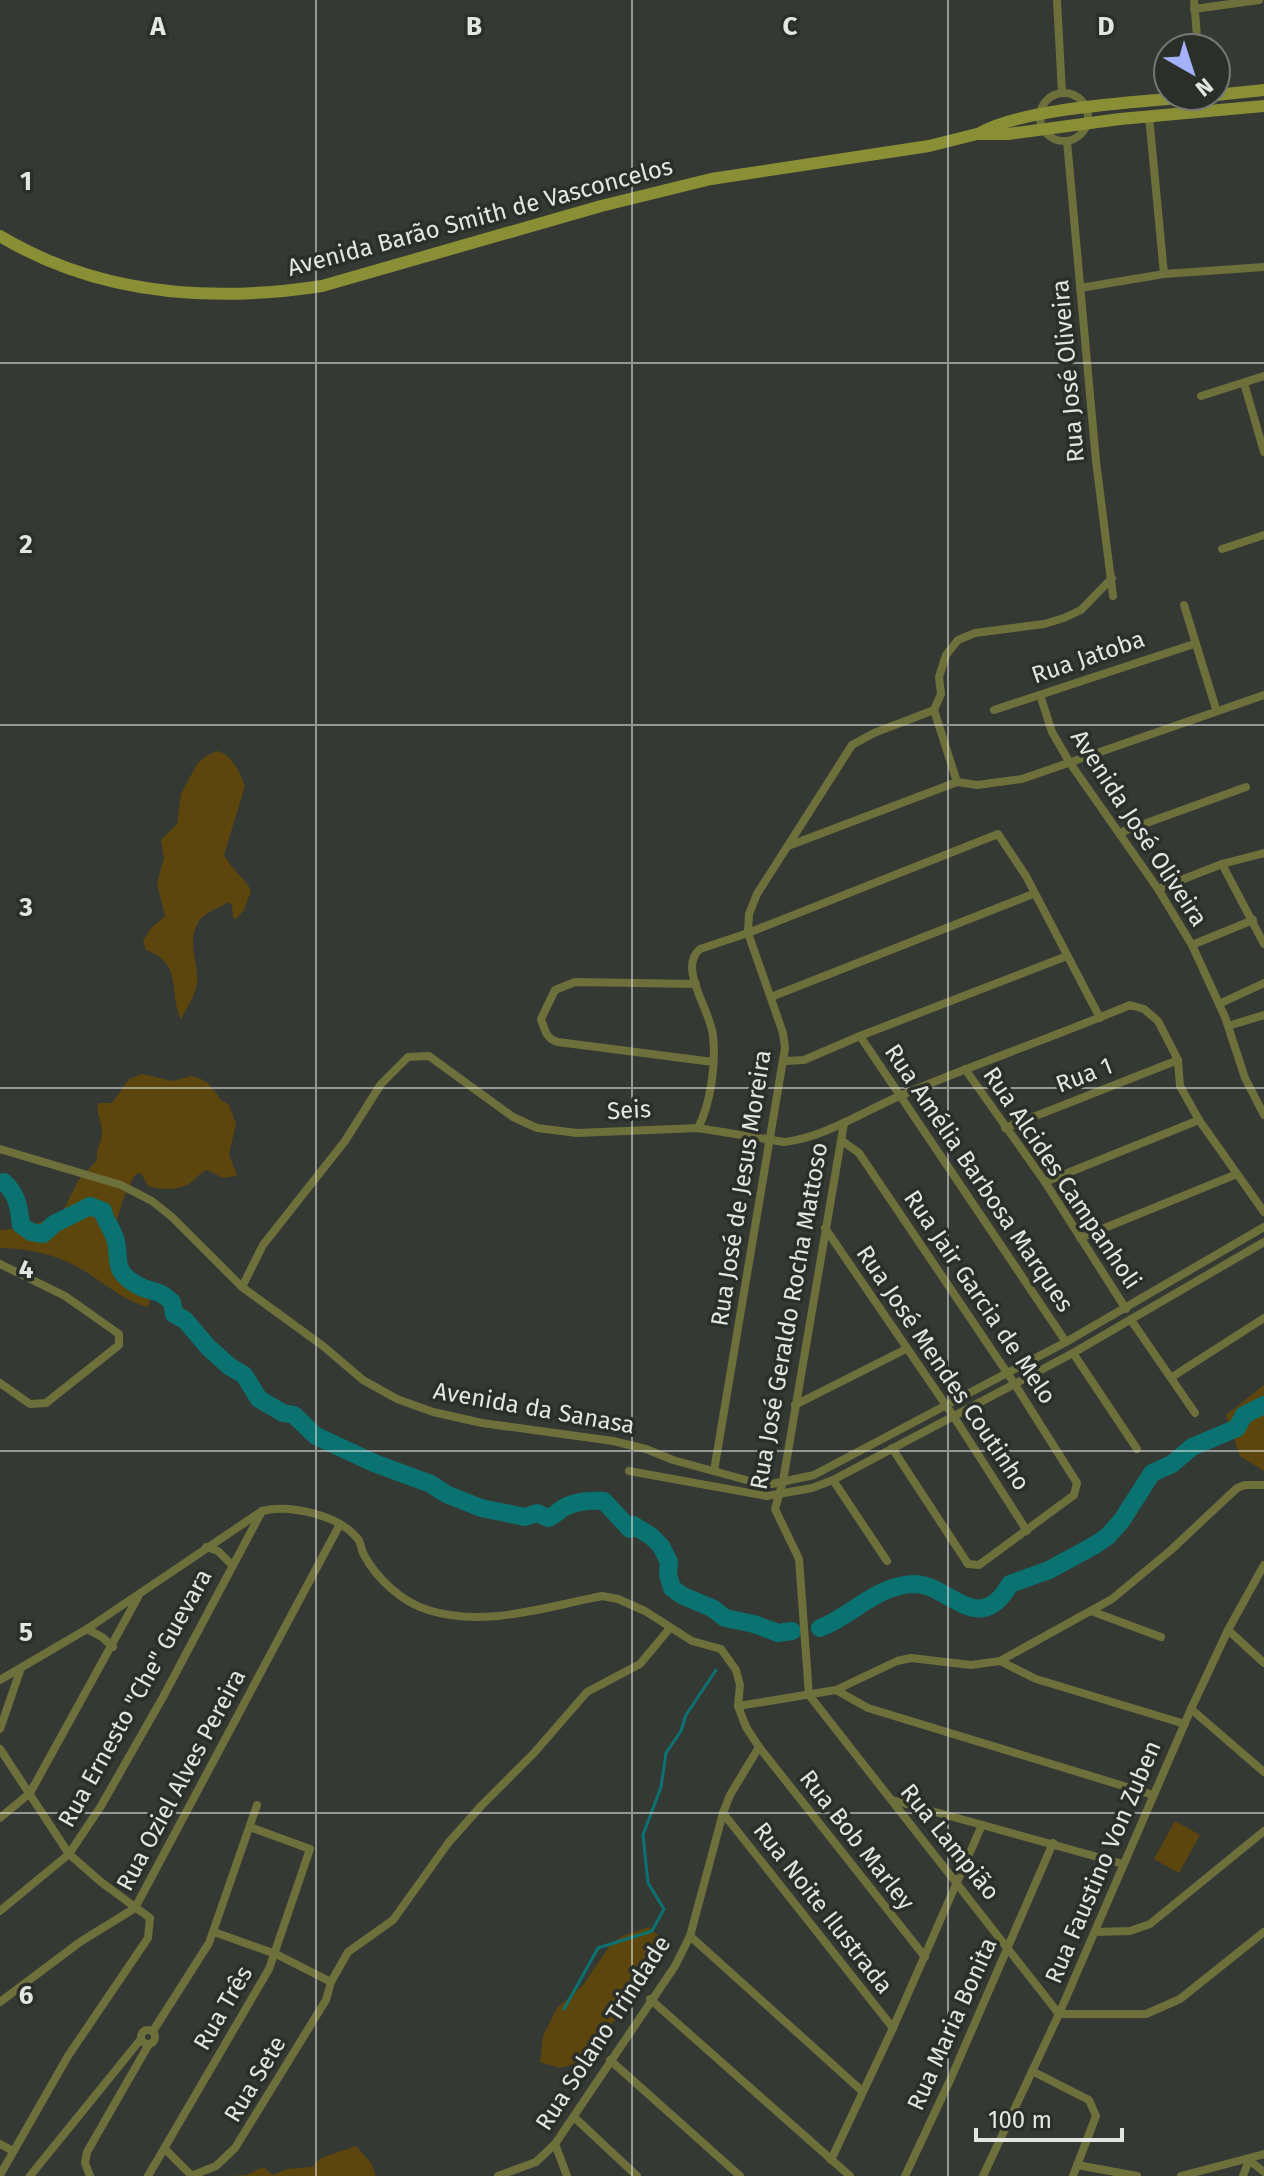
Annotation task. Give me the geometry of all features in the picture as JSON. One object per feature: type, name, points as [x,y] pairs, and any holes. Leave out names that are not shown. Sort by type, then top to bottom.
[{"type":"main road","points":[[1232,93],[1264,90]]},
{"type":"main road","points":[[1042,122],[1087,109],[1152,102]]},
{"type":"main road","points":[[1042,122],[1088,122],[1264,106]]},
{"type":"main road","name":"Avenida Barão Smith de Vasconcelos","points":[[0,236],[51,262],[87,275],[163,293],[225,296],[278,293],[322,286],[665,189],[742,174],[929,146],[977,134],[1008,134],[1042,122]]},
{"type":"street","points":[[1057,0],[1062,93]]},
{"type":"street","points":[[1197,32],[1194,5],[1259,0]]},
{"type":"street","points":[[1072,94],[1087,109],[1088,122],[1084,131],[1067,141],[1049,136],[1042,122],[1044,105],[1051,96],[1072,94]]},
{"type":"street","points":[[1149,116],[1164,274]]},
{"type":"street","name":"Rua José Oliveira","points":[[1067,141],[1096,461],[1113,596]]},
{"type":"street","points":[[1080,288],[1164,274],[1264,267]]},
{"type":"street","points":[[1201,396],[1264,376]]},
{"type":"street","points":[[1244,383],[1264,452]]},
{"type":"street","points":[[1222,549],[1264,535]]},
{"type":"street","points":[[957,782],[934,710],[941,694],[939,677],[946,655],[958,640],[975,633],[1044,624],[1064,618],[1081,610],[1112,578]]},
{"type":"street","points":[[1184,605],[1216,709]]},
{"type":"street","name":"Rua Jatoba","points":[[994,710],[1194,644]]},
{"type":"street","name":"Avenida José Oliveira","points":[[1040,695],[1052,732],[1070,763],[1158,889],[1192,945],[1228,1026],[1245,1078],[1261,1102],[1264,1115]]},
{"type":"street","points":[[787,846],[957,782],[973,785],[1022,779],[1216,709],[1264,695]]},
{"type":"street","points":[[748,933],[749,914],[757,894],[852,745],[874,733],[934,710]]},
{"type":"street","points":[[1119,833],[1246,787]]},
{"type":"street","points":[[698,1128],[704,1116],[713,1062],[713,1033],[690,965],[694,954],[700,949],[998,834],[1026,876],[1100,1018]]},
{"type":"street","points":[[1158,889],[1222,864],[1264,853]]},
{"type":"street","points":[[1222,864],[1264,944]]},
{"type":"street","points":[[771,997],[1033,894]]},
{"type":"street","points":[[1192,945],[1253,920]]},
{"type":"street","name":"Rua José de Jesus Moreira","points":[[714,1471],[784,1061],[783,1033],[748,933]]},
{"type":"street","points":[[784,1061],[804,1060],[1067,956]]},
{"type":"street","points":[[696,984],[575,982],[555,990],[541,1019],[547,1035],[558,1042],[713,1062]]},
{"type":"street","points":[[1219,1004],[1264,983]]},
{"type":"street","name":"Seis","points":[[242,1287],[263,1245],[345,1141],[381,1084],[408,1057],[429,1056],[513,1117],[537,1128],[577,1133],[698,1128],[771,1142],[797,1141],[965,1069],[1130,1005],[1144,1009],[1158,1021],[1178,1060],[1180,1086],[1199,1120],[1264,1212]]},
{"type":"street","points":[[1228,1026],[1264,1015]]},
{"type":"street","name":"Rua Amélia Barbosa Marques","points":[[860,1036],[1066,1342]]},
{"type":"street","name":"Rua 1","points":[[1005,1128],[1178,1060]]},
{"type":"street","name":"Rua Alcides Campanholi","points":[[965,1069],[1045,1182],[1126,1309]]},
{"type":"street","points":[[1045,1182],[1199,1120]]},
{"type":"street","name":"Rua José Geraldo Rocha Mattoso","points":[[809,1695],[799,1559],[775,1509],[781,1495],[844,1123]]},
{"type":"street","name":"Rua Jair Garcia de Melo","points":[[841,1140],[859,1153],[1014,1383],[1077,1483],[1074,1495],[1027,1531]]},
{"type":"street","name":"Avenida da Sanasa","points":[[0,1149],[121,1185],[152,1201],[242,1287],[323,1346],[363,1380],[397,1399],[433,1412],[482,1423],[613,1441],[761,1484],[814,1475],[1126,1309],[1264,1227]]},
{"type":"street","points":[[1080,1238],[1237,1174]]},
{"type":"street","name":"Rua José Mendes Coutinho","points":[[825,1228],[946,1405],[1027,1531]]},
{"type":"street","name":"Avenida da Sanasa","points":[[629,1471],[752,1495],[781,1495],[812,1488],[833,1480],[1073,1353],[1264,1242]]},
{"type":"street","points":[[0,1264],[65,1296],[119,1334],[119,1345],[46,1403],[30,1404],[0,1383]]},
{"type":"street","points":[[1172,1377],[1264,1318]]},
{"type":"street","points":[[1131,1320],[1195,1413]]},
{"type":"street","points":[[795,1405],[906,1349]]},
{"type":"street","points":[[1073,1353],[1137,1449]]},
{"type":"street","points":[[892,1448],[968,1564],[979,1565],[1027,1531]]},
{"type":"street","points":[[833,1480],[887,1561]]},
{"type":"street","points":[[738,1706],[836,1690],[897,1661],[911,1658],[971,1665],[1000,1661],[1091,1611],[1137,1580],[1237,1488],[1264,1485]]},
{"type":"street","points":[[0,1680],[87,1629],[262,1511],[276,1507],[292,1508],[340,1524],[360,1541],[363,1553],[388,1585],[403,1599],[424,1609],[457,1618],[483,1619],[602,1596],[618,1599],[645,1611],[670,1628]]},
{"type":"street","name":"Rua Ernesto \"Che\" Guevara","points":[[0,1911],[69,1854],[101,1806],[262,1511]]},
{"type":"street","name":"Rua Oziel Alves Pereira","points":[[0,2002],[80,1942],[135,1908],[340,1524]]},
{"type":"street","name":"Rua Ernesto \"Che\" Guevara","points":[[206,1547],[218,1551],[232,1565]]},
{"type":"street","name":"Rua Faustino Von Zuben","points":[[983,2176],[1059,2014],[1191,1709],[1228,1630],[1264,1565]]},
{"type":"street","points":[[0,1818],[30,1793],[140,1594]]},
{"type":"street","points":[[1091,1611],[1161,1637]]},
{"type":"street","name":"Rua Bob Marley","points":[[670,1628],[692,1641],[721,1649],[729,1657],[740,1685],[738,1706],[746,1727],[759,1747],[925,1957]]},
{"type":"street","name":"Rua Sete","points":[[191,2176],[216,2166],[235,2148],[326,2000],[331,1982],[348,1952],[393,1920],[449,1842],[587,1692],[640,1664],[670,1628]]},
{"type":"street","points":[[87,1629],[113,1647]]},
{"type":"street","points":[[1228,1630],[1264,1663]]},
{"type":"street","points":[[1000,1661],[1036,1679],[1185,1724]]},
{"type":"street","points":[[0,1729],[21,1668]]},
{"type":"street","points":[[836,1690],[868,1708],[1153,1795]]},
{"type":"street","name":"Rua Lampião","points":[[809,1695],[1059,2014]]},
{"type":"street","points":[[1191,1709],[1264,1772]]},
{"type":"street","name":"Rua Solano Trindade","points":[[498,2176],[536,2162],[555,2144],[675,1966],[690,1936],[723,1813],[730,1795],[759,1747]]},
{"type":"street","points":[[0,1749],[69,1854],[150,1918],[148,1938],[68,2056],[0,2175]]},
{"type":"street","points":[[891,1800],[1123,1864]]},
{"type":"street","points":[[88,2174],[85,2163],[87,2152],[145,2042],[146,2030],[153,2031],[204,1954],[257,1805]]},
{"type":"street","name":"Rua Noite Ilustrada","points":[[723,1813],[893,2028]]},
{"type":"street","points":[[831,2160],[982,1825]]},
{"type":"street","name":"Rua Três","points":[[148,2176],[276,1954],[310,1849],[250,1827]]},
{"type":"street","points":[[1095,1932],[1130,1931],[1150,1924],[1264,1831]]},
{"type":"street","name":"Rua Maria Bonita","points":[[905,2176],[1053,1843]]},
{"type":"street","points":[[214,1932],[276,1954],[331,1982]]},
{"type":"street","points":[[1059,2014],[1146,2014],[1180,1999],[1264,1932]]},
{"type":"street","points":[[690,1936],[862,2091]]},
{"type":"street","points":[[650,1999],[850,2176]]},
{"type":"street","points":[[30,2176],[145,2042]]},
{"type":"street","points":[[610,2060],[740,2176]]},
{"type":"street","points":[[1032,2071],[1089,2100],[1094,2107],[1096,2116],[1073,2176]]},
{"type":"street","points":[[574,2117],[637,2176]]},
{"type":"street","points":[[0,2144],[13,2151]]},
{"type":"street","points":[[555,2144],[567,2176]]},
{"type":"street","points":[[165,2149],[191,2176]]},
{"type":"street","points":[[1181,2176],[1264,2154]]},
{"type":"street","points":[[1249,2160],[1264,2172]]},
{"type":"street","points":[[1243,2176],[1249,2160]]},
{"type":"street","points":[[1077,2165],[1137,2176]]},
{"type":"shaded area","points":[[217,751],[231,760],[245,786],[224,855],[251,891],[244,910],[236,919],[233,918],[232,905],[227,902],[200,920],[193,936],[197,983],[181,1019],[170,971],[158,956],[146,950],[143,941],[151,928],[165,916],[157,883],[164,858],[161,840],[177,824],[181,794],[197,764]]},
{"type":"shaded area","points":[[142,1074],[173,1081],[191,1076],[199,1078],[229,1105],[236,1124],[229,1154],[237,1176],[223,1178],[207,1170],[185,1186],[164,1189],[148,1186],[141,1173],[135,1175],[130,1184],[119,1213],[116,1244],[125,1265],[152,1292],[148,1307],[122,1296],[83,1270],[53,1256],[0,1248],[0,1230],[22,1228],[52,1219],[64,1209],[78,1181],[97,1160],[102,1132],[98,1103],[112,1103],[129,1079]]},
{"type":"shaded area","points":[[1264,1385],[1264,1471],[1240,1456],[1226,1415]]},
{"type":"shaded area","points":[[1175,1821],[1200,1835],[1179,1873],[1154,1859]]},
{"type":"shaded area","points":[[649,1927],[661,1938],[639,1982],[589,2060],[560,2068],[540,2062],[543,2036],[557,2008],[583,1985],[609,1947],[622,1936]]},
{"type":"shaded area","points":[[356,2146],[371,2163],[376,2176],[230,2176],[247,2175],[263,2167],[273,2175],[287,2169],[312,2167],[321,2158]]},
{"type":"waterway","points":[[0,1183],[4,1182],[12,1191],[21,1225],[31,1232],[43,1234],[54,1224],[90,1206],[103,1211],[116,1241],[118,1262],[123,1274],[139,1286],[172,1302],[174,1314],[185,1320],[229,1366],[244,1375],[259,1399],[283,1413],[294,1415],[316,1436],[481,1508],[525,1517],[537,1513],[548,1518],[574,1503],[604,1501],[630,1529],[633,1525],[661,1546],[669,1562],[672,1588],[683,1596],[712,1608],[725,1618],[778,1633],[792,1631]]},
{"type":"waterway","points":[[820,1628],[888,1589],[914,1584],[927,1586],[964,1605],[987,1607],[998,1600],[1010,1584],[1049,1570],[1108,1536],[1152,1473],[1172,1464],[1192,1447],[1237,1428],[1244,1415],[1264,1405]]},
{"type":"waterway","points":[[564,2009],[598,1948],[652,1931],[664,1909],[648,1883],[643,1835],[661,1787],[666,1753],[681,1731],[686,1715],[716,1670]]}]
